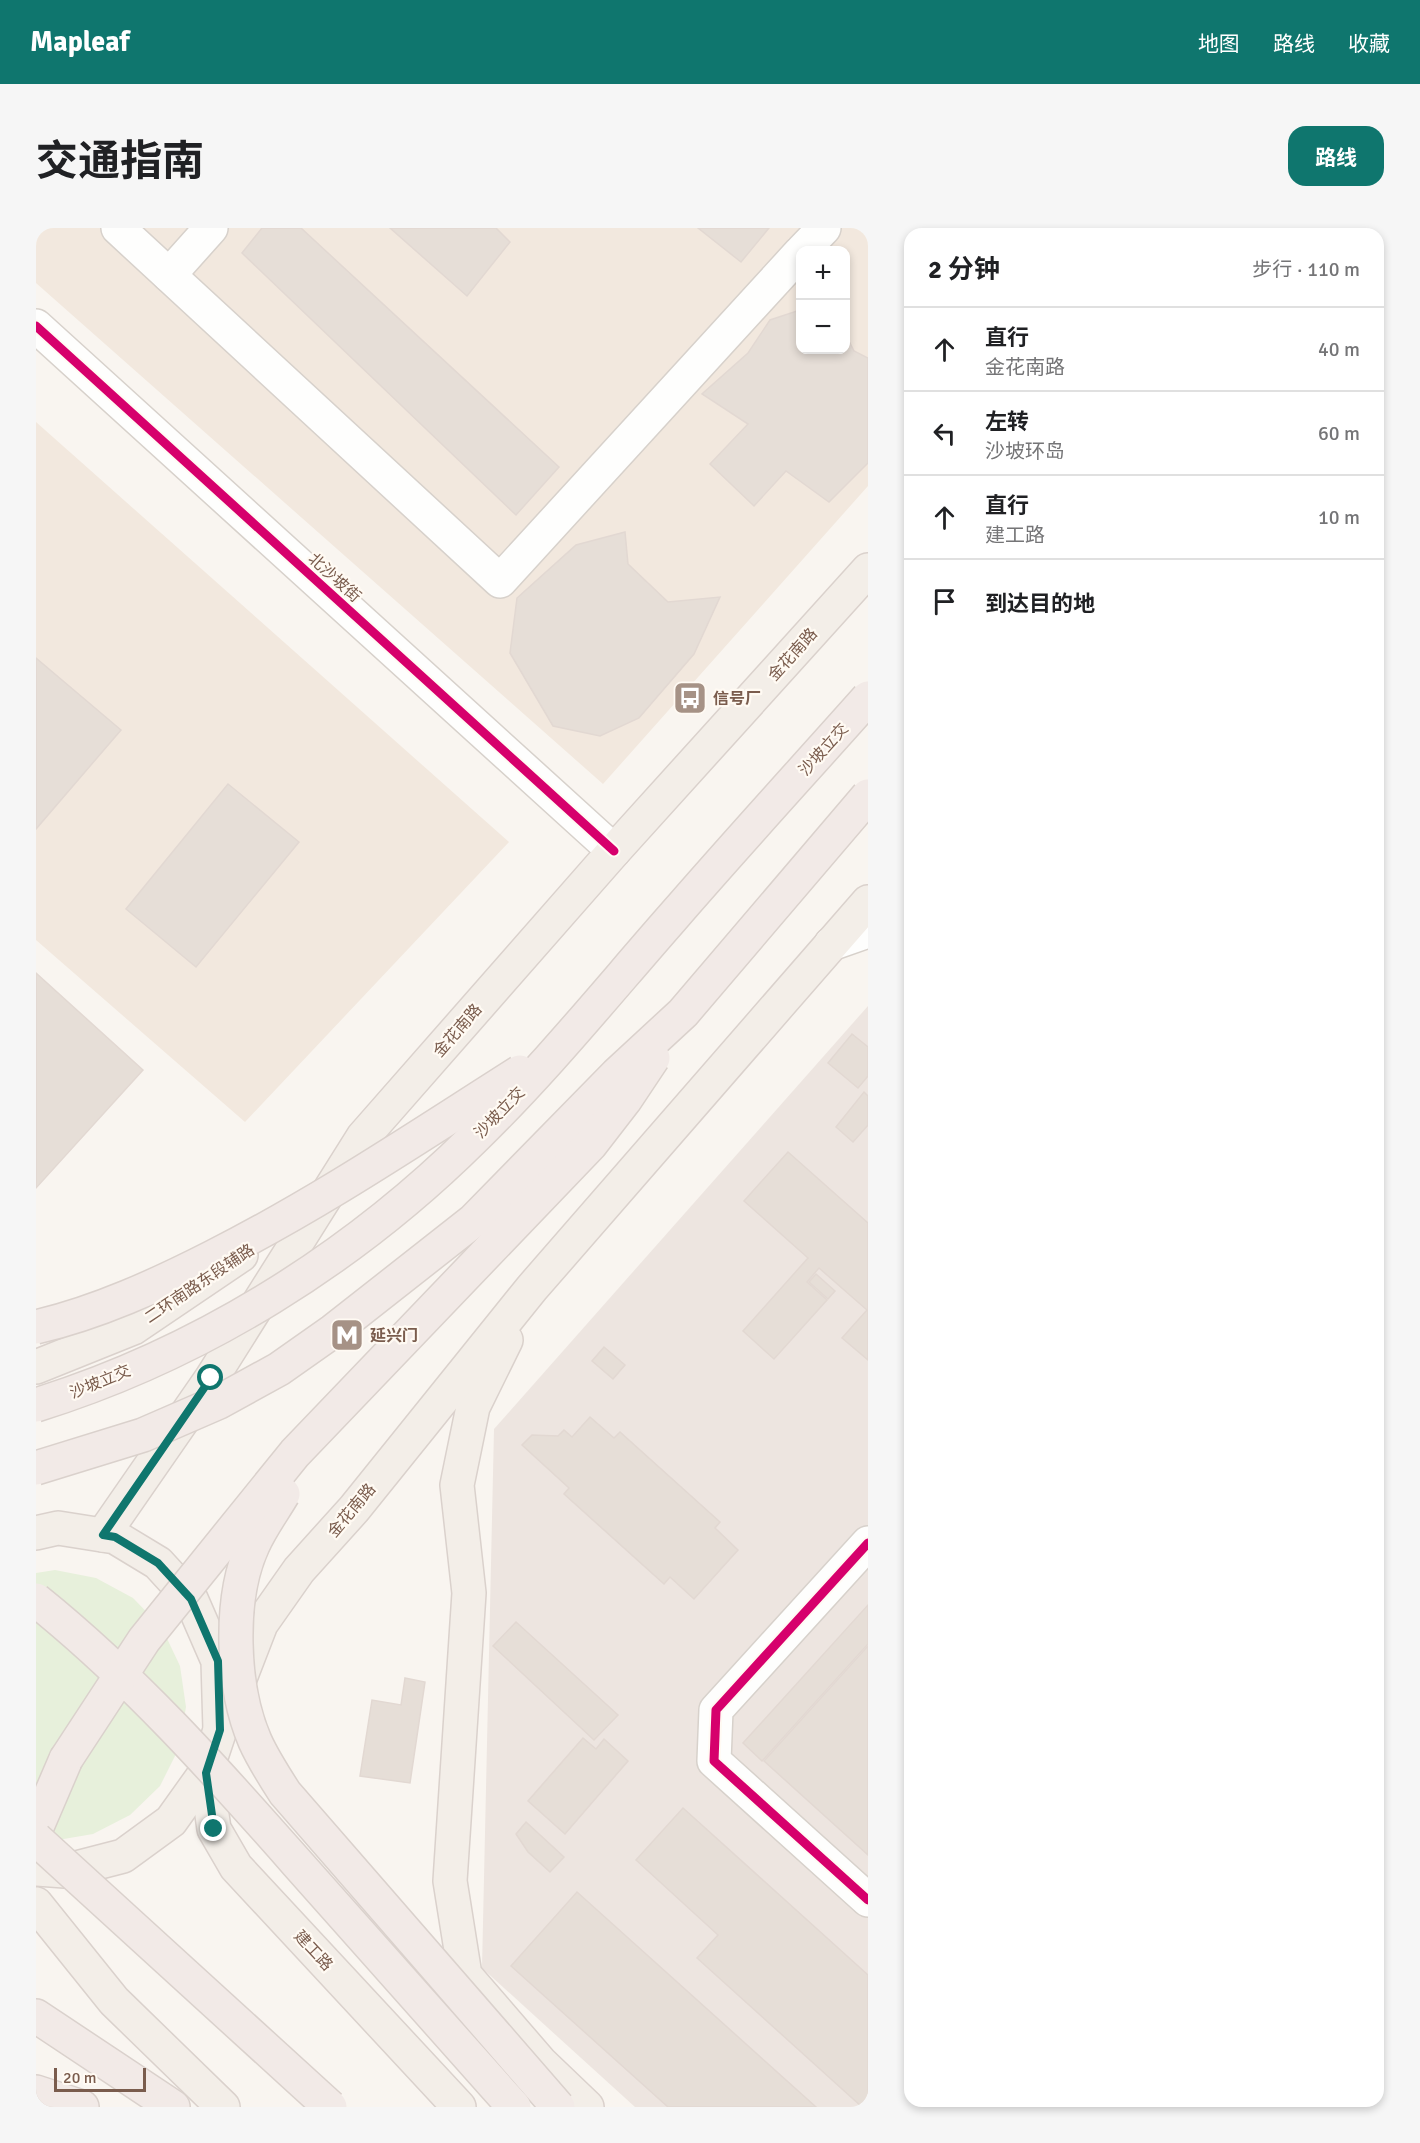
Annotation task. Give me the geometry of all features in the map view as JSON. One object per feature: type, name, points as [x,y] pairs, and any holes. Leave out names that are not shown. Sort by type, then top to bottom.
[{"type":"highway","name":"沙坡立交","points":[[36,1405],[76,1392],[217,1328],[297,1282],[374,1228],[473,1139],[564,1044],[671,919],[868,698]]},
{"type":"highway","points":[[36,1829],[66,1759],[144,1640],[295,1453],[591,1144],[625,1100],[683,1013],[868,796]]},
{"type":"highway","points":[[36,1468],[143,1435],[219,1402],[288,1363],[333,1331],[473,1221],[617,1074],[683,1013]]},
{"type":"highway","points":[[36,1327],[165,1282],[260,1233],[354,1178],[564,1044]]},
{"type":"highway","points":[[356,1390],[283,1494],[253,1546],[242,1579],[236,1613],[235,1647],[245,1712],[259,1749],[285,1793],[558,2107]]},
{"type":"highway","points":[[36,1600],[100,1653],[152,1703],[514,2107]]},
{"type":"highway","points":[[36,1839],[330,2107]]},
{"type":"highway","points":[[36,2016],[173,2107]]},
{"type":"highway","points":[[36,2092],[82,2107]]},
{"type":"main road","name":"金花南路","points":[[103,1535],[211,1378],[363,1137],[614,850],[868,570]]},
{"type":"main road","name":"金花南路","points":[[206,1773],[261,1624],[299,1570],[354,1509],[532,1288],[868,902]]},
{"type":"main road","name":"二环南路东段辅路","points":[[36,1367],[133,1328],[254,1246],[363,1137]]},
{"type":"main road","points":[[532,1288],[473,1407],[457,1485],[469,1593],[450,1881],[465,1975],[541,2063],[587,2107]]},
{"type":"main road","points":[[36,1533],[58,1528],[115,1537],[158,1563],[191,1599],[218,1661],[220,1730]]},
{"type":"main road","points":[[36,1869],[65,1871],[123,1856],[171,1821],[206,1773]]},
{"type":"main road","name":"建工路","points":[[206,1773],[214,1829],[236,1867],[459,2107]]},
{"type":"main road","points":[[36,1904],[114,2001],[223,2107]]},
{"type":"street","points":[[118,228],[500,581],[796,259]]},
{"type":"street","points":[[169,275],[211,228]]},
{"type":"street","points":[[808,246],[824,228]]},
{"type":"street","name":"北沙坡街","points":[[36,326],[614,850]]},
{"type":"street","points":[[831,944],[868,931]]},
{"type":"street","points":[[868,1543],[716,1710],[714,1761],[868,1900]]},
{"type":"shaded area","points":[[36,228],[868,228],[868,486],[603,784],[36,283]]},
{"type":"shaded area","points":[[36,422],[509,842],[245,1122],[36,940]]},
{"type":"shaded area","points":[[868,1006],[868,2107],[635,2107],[482,1968],[494,1429]]},
{"type":"green space","points":[[55,1570],[96,1578],[133,1598],[162,1628],[180,1666],[186,1707],[179,1748],[160,1786],[130,1815],[93,1834],[52,1841],[36,1838],[36,1573]]},
{"type":"building","points":[[262,228],[301,228],[559,467],[516,515],[242,253]]},
{"type":"building","points":[[390,228],[496,228],[510,242],[467,296]]},
{"type":"building","points":[[698,228],[769,228],[741,262]]},
{"type":"building","points":[[796,311],[796,354],[850,354],[850,343],[854,351],[868,358],[868,463],[829,502],[786,471],[754,506],[710,464],[748,424],[702,394],[748,353],[770,320]]},
{"type":"building","points":[[625,532],[628,564],[668,602],[720,597],[694,654],[639,718],[600,736],[553,726],[510,653],[517,598],[576,545]]},
{"type":"building","points":[[36,658],[121,730],[36,829]]},
{"type":"building","points":[[228,784],[299,842],[196,967],[126,909]]},
{"type":"building","points":[[36,973],[143,1070],[36,1188]]},
{"type":"building","points":[[852,1034],[868,1047],[868,1076],[858,1088],[828,1063]]},
{"type":"building","points":[[864,1092],[868,1096],[868,1125],[853,1142],[836,1127]]},
{"type":"building","points":[[788,1152],[868,1223],[868,1360],[842,1338],[867,1310],[819,1268],[807,1282],[827,1300],[774,1359],[743,1331],[808,1258],[744,1201]]},
{"type":"building","points":[[816,1274],[835,1291],[828,1299],[809,1282]]},
{"type":"building","points":[[604,1347],[625,1365],[613,1379],[592,1361]]},
{"type":"building","points":[[590,1417],[614,1438],[620,1432],[720,1522],[715,1528],[738,1550],[694,1599],[670,1577],[664,1584],[564,1494],[569,1488],[522,1445],[532,1435],[558,1436],[564,1430],[572,1437]]},
{"type":"building","points":[[868,1605],[868,1644],[762,1761],[743,1743]]},
{"type":"building","points":[[516,1622],[618,1715],[594,1740],[493,1646]]},
{"type":"building","points":[[868,1646],[868,1855],[764,1761]]},
{"type":"building","points":[[405,1678],[425,1682],[410,1783],[360,1776],[372,1700],[401,1705]]},
{"type":"building","points":[[583,1738],[596,1749],[604,1739],[628,1761],[565,1834],[528,1801]]},
{"type":"building","points":[[683,1808],[868,1975],[868,2107],[862,2107],[697,1958],[718,1935],[636,1860]]},
{"type":"building","points":[[526,1822],[564,1857],[550,1872],[528,1852],[516,1834]]},
{"type":"building","points":[[577,1892],[816,2107],[668,2107],[511,1966]]},
{"type":"cycle path","points":[[36,326],[614,851]]},
{"type":"cycle path","points":[[868,1543],[716,1710],[714,1761],[868,1900]]},
{"type":"place","name":"信号厂","points":[[690,698]]},
{"type":"place","name":"延兴门","points":[[347,1335]]},
{"type":"route","points":[[211,1378],[103,1535],[115,1537],[158,1563],[191,1599],[218,1661],[220,1730],[206,1773],[214,1829]]}]
